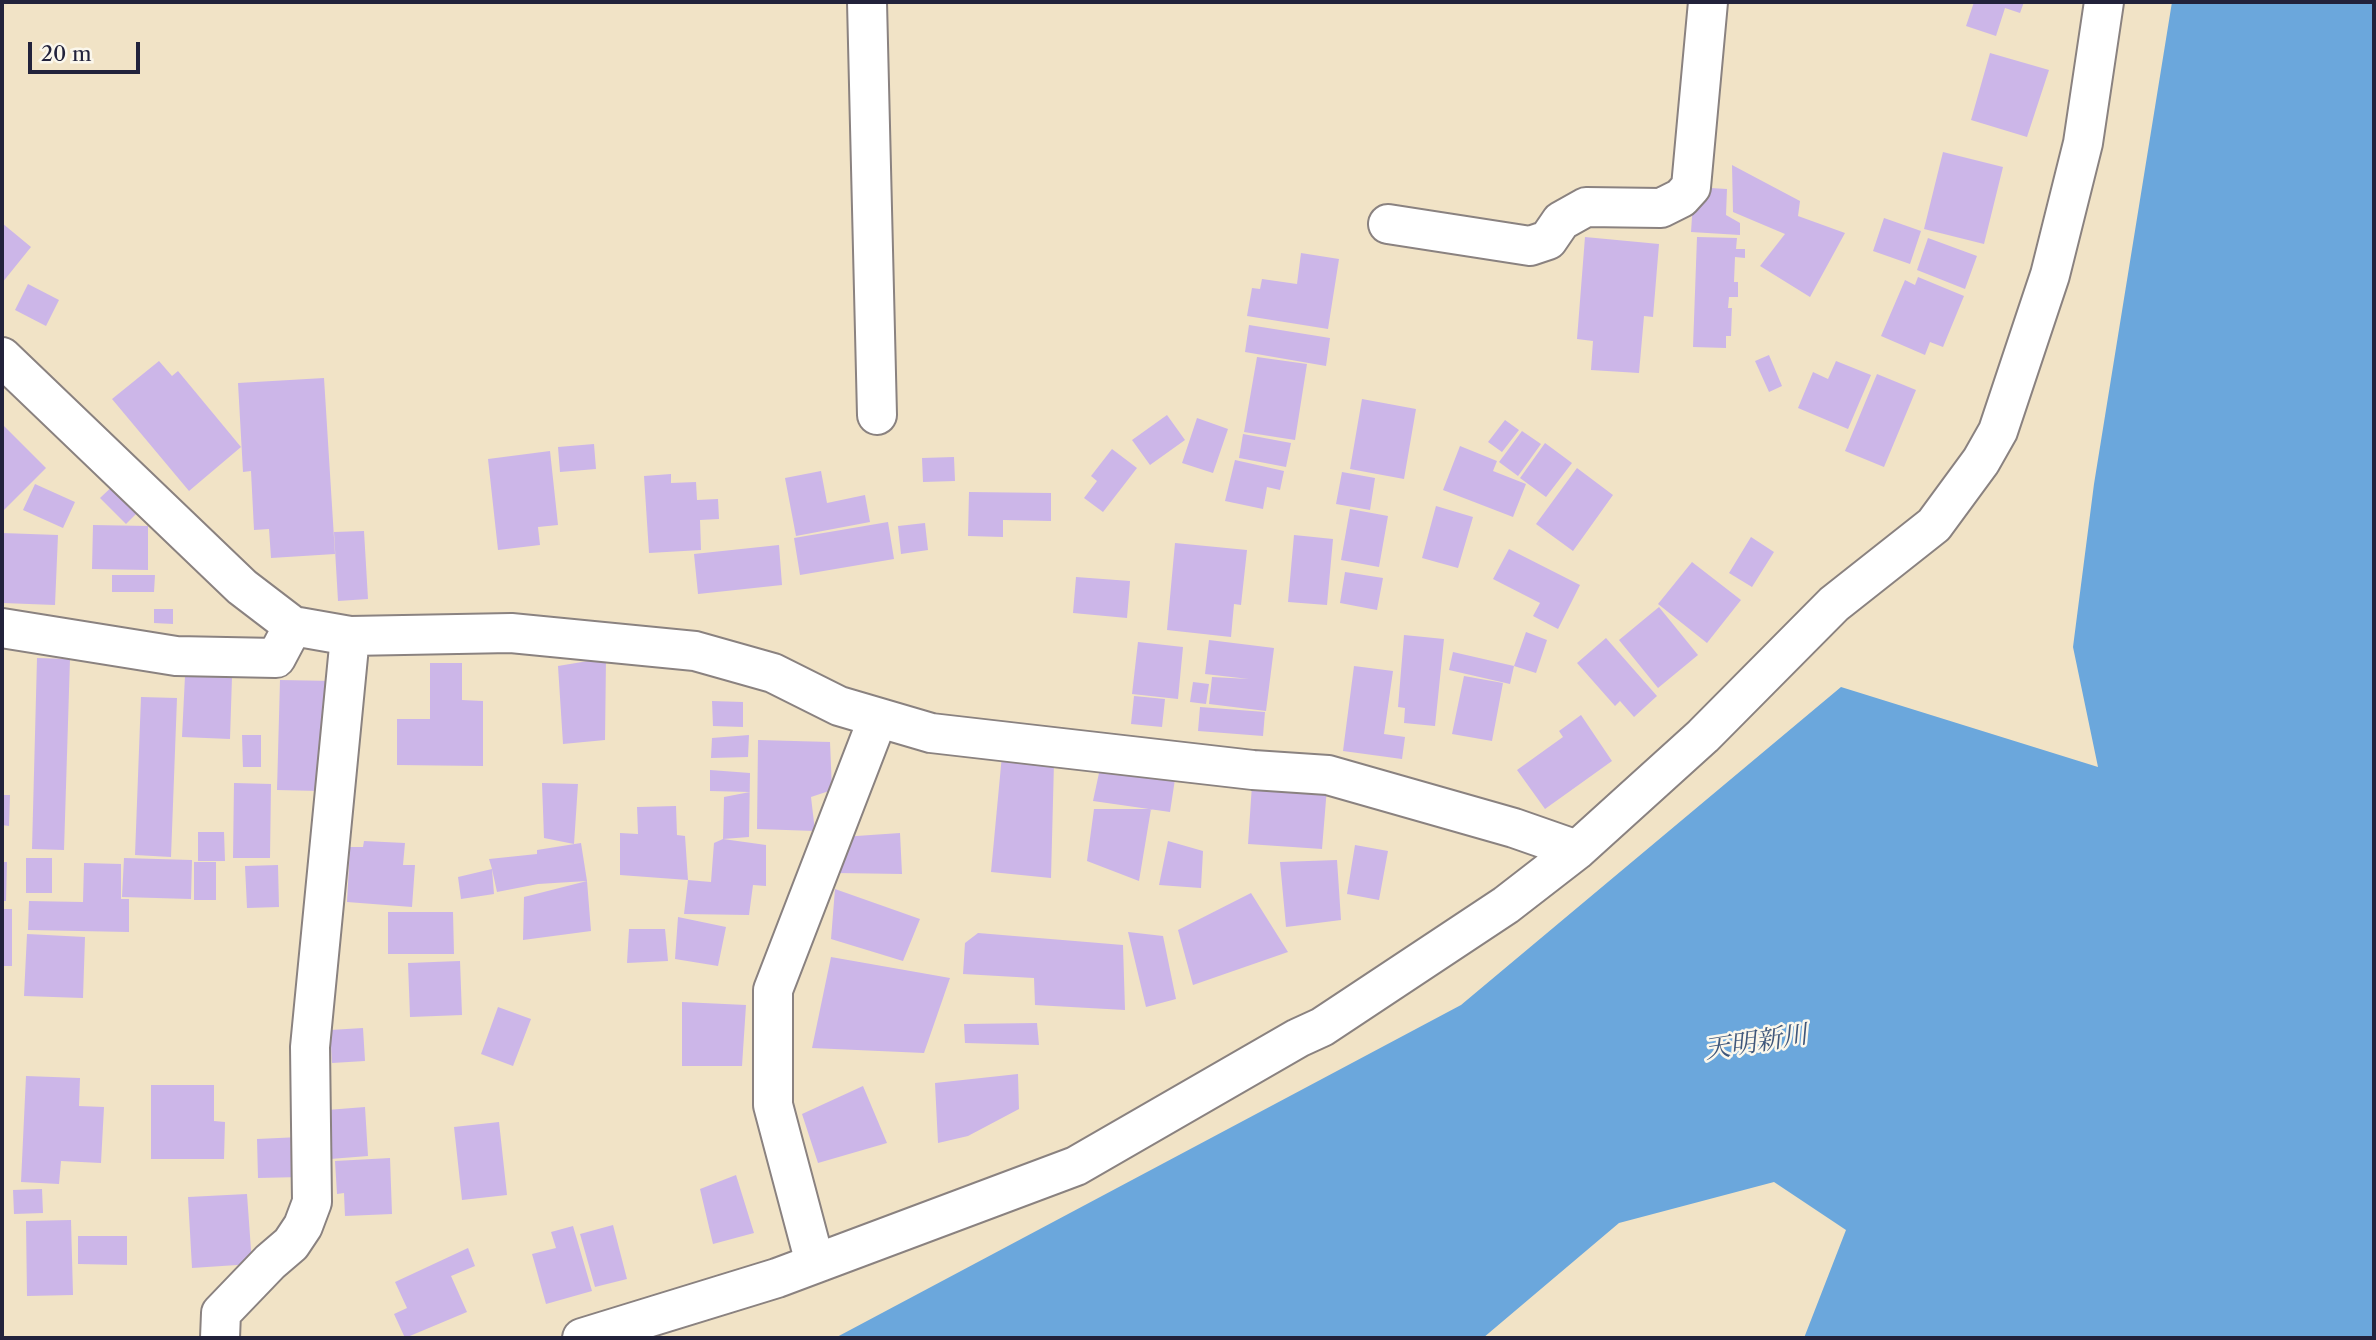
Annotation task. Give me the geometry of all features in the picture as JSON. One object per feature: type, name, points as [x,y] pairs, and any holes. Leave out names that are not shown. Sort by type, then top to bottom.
[{"type":"street","points":[[867,2],[877,415]]},
{"type":"street","points":[[1388,224],[1530,246],[1548,240],[1561,221],[1586,207],[1661,208],[1681,198],[1691,187],[1708,2]]},
{"type":"street","points":[[582,1338],[777,1278],[1076,1166],[1298,1038],[1322,1027],[1506,905],[1577,850],[1703,736],[1833,604],[1934,524],[1981,461],[1998,431],[2050,275],[2083,143],[2104,2]]},
{"type":"street","points":[[2,357],[242,587],[293,626],[350,636],[511,633],[695,651],[773,673],[839,706],[931,733],[1253,770],[1328,775],[1514,828],[1577,850]]},
{"type":"street","points":[[2,628],[176,656],[276,658],[293,626]]},
{"type":"street","points":[[220,1338],[220,1313],[290,1244],[303,1226],[312,1202],[310,1047],[350,636]]},
{"type":"street","points":[[815,1263],[774,1105],[773,990],[878,718]]},
{"type":"water","name":"天明新川","points":[[2172,2],[2374,2],[2374,1338],[1804,1338],[1846,1230],[1774,1182],[1619,1223],[1483,1338],[835,1338],[1461,1005],[1841,687],[2098,767],[2073,647],[2094,484]]},
{"type":"building","points":[[1974,2],[2024,2],[2020,13],[2005,8],[1996,36],[1966,26]]},
{"type":"building","points":[[1990,53],[2049,70],[2027,137],[1971,120]]},
{"type":"building","points":[[1943,152],[2003,167],[1984,244],[1924,229]]},
{"type":"building","points":[[1732,165],[1800,201],[1798,216],[1845,233],[1810,297],[1760,266],[1785,234],[1733,212]]},
{"type":"building","points":[[1694,187],[1727,189],[1726,215],[1740,223],[1740,235],[1691,232]]},
{"type":"building","points":[[1884,218],[1921,231],[1910,264],[1873,251]]},
{"type":"building","points":[[2,223],[31,247],[2,283]]},
{"type":"building","points":[[1585,237],[1659,244],[1653,317],[1644,316],[1639,373],[1591,370],[1593,341],[1577,339]]},
{"type":"building","points":[[1697,237],[1737,238],[1736,249],[1745,249],[1745,258],[1735,257],[1734,282],[1738,282],[1738,297],[1729,297],[1728,308],[1732,308],[1731,336],[1726,336],[1726,348],[1693,347]]},
{"type":"building","points":[[1928,238],[1977,256],[1965,289],[1917,270]]},
{"type":"building","points":[[1301,253],[1339,259],[1328,329],[1247,316],[1252,288],[1260,289],[1262,279],[1297,284]]},
{"type":"building","points":[[1918,277],[1964,296],[1943,347],[1930,342],[1925,355],[1881,336],[1905,280],[1915,285]]},
{"type":"building","points":[[28,284],[59,300],[46,326],[15,310]]},
{"type":"building","points":[[1249,325],[1330,338],[1326,366],[1245,352]]},
{"type":"building","points":[[1769,355],[1782,386],[1769,392],[1755,361]]},
{"type":"building","points":[[1257,357],[1307,364],[1295,440],[1244,432]]},
{"type":"building","points":[[159,361],[172,376],[178,371],[241,447],[189,491],[112,399]]},
{"type":"building","points":[[1836,361],[1871,375],[1848,429],[1798,408],[1813,372],[1828,379]]},
{"type":"building","points":[[1877,374],[1916,390],[1884,467],[1845,451]]},
{"type":"building","points":[[324,378],[335,554],[271,558],[269,529],[254,530],[251,471],[243,472],[238,383]]},
{"type":"building","points":[[1362,399],[1416,409],[1404,479],[1350,469]]},
{"type":"building","points":[[1167,415],[1185,440],[1150,465],[1132,440]]},
{"type":"building","points":[[1197,418],[1228,429],[1213,473],[1182,463]]},
{"type":"building","points":[[1505,420],[1519,430],[1502,452],[1488,442]]},
{"type":"building","points":[[2,424],[46,468],[2,512]]},
{"type":"building","points":[[1522,431],[1541,444],[1518,476],[1499,462]]},
{"type":"building","points":[[1243,434],[1291,443],[1286,467],[1239,458]]},
{"type":"building","points":[[1545,443],[1572,463],[1546,497],[1520,478]]},
{"type":"building","points":[[594,444],[596,469],[560,472],[558,447]]},
{"type":"building","points":[[1460,446],[1497,461],[1493,471],[1526,484],[1513,517],[1443,490]]},
{"type":"building","points":[[1112,449],[1137,468],[1103,512],[1084,498],[1097,481],[1091,476]]},
{"type":"building","points":[[550,451],[558,525],[538,527],[540,545],[498,550],[488,459]]},
{"type":"building","points":[[954,457],[955,481],[923,482],[922,458]]},
{"type":"building","points":[[1235,460],[1284,471],[1280,490],[1267,487],[1263,509],[1225,501]]},
{"type":"building","points":[[1577,468],[1613,495],[1573,551],[1536,524]]},
{"type":"building","points":[[821,471],[827,503],[865,495],[870,522],[796,536],[785,478]]},
{"type":"building","points":[[1342,472],[1375,478],[1370,510],[1336,504]]},
{"type":"building","points":[[671,474],[671,483],[696,482],[697,500],[718,499],[719,519],[700,520],[701,550],[649,553],[644,476]]},
{"type":"building","points":[[118,481],[143,507],[126,524],[100,498]]},
{"type":"building","points":[[35,484],[75,502],[63,528],[23,510]]},
{"type":"building","points":[[969,492],[1051,493],[1051,521],[1003,520],[1003,537],[968,536]]},
{"type":"building","points":[[1436,506],[1473,517],[1458,568],[1422,558]]},
{"type":"building","points":[[1350,509],[1388,516],[1379,567],[1341,560]]},
{"type":"building","points":[[888,522],[894,559],[800,575],[794,538]]},
{"type":"building","points":[[925,523],[928,550],[901,554],[898,526]]},
{"type":"building","points":[[93,525],[148,526],[148,570],[92,569]]},
{"type":"building","points":[[364,531],[368,599],[338,601],[334,532]]},
{"type":"building","points":[[2,533],[58,535],[55,605],[3,603]]},
{"type":"building","points":[[1294,535],[1333,539],[1327,605],[1288,602]]},
{"type":"building","points":[[1751,537],[1774,552],[1752,587],[1729,573]]},
{"type":"building","points":[[1175,543],[1247,550],[1241,605],[1234,604],[1231,637],[1167,630]]},
{"type":"building","points":[[779,545],[782,585],[698,594],[694,554]]},
{"type":"building","points":[[1509,549],[1580,585],[1558,629],[1533,616],[1540,603],[1493,579]]},
{"type":"building","points":[[1692,562],[1741,600],[1707,643],[1658,604]]},
{"type":"building","points":[[1345,572],[1383,578],[1377,610],[1340,603]]},
{"type":"building","points":[[112,575],[155,575],[154,592],[112,592]]},
{"type":"building","points":[[1076,577],[1130,581],[1127,618],[1073,613]]},
{"type":"building","points":[[1659,607],[1698,655],[1658,688],[1619,640]]},
{"type":"building","points":[[154,609],[173,609],[173,624],[154,623]]},
{"type":"building","points":[[1526,632],[1547,640],[1536,673],[1514,666]]},
{"type":"building","points":[[1404,635],[1444,639],[1435,726],[1404,723],[1405,708],[1398,707]]},
{"type":"building","points":[[1606,638],[1657,696],[1634,717],[1620,701],[1615,706],[1577,663]]},
{"type":"building","points":[[1209,640],[1274,648],[1266,711],[1209,704],[1212,677],[1249,679],[1205,674]]},
{"type":"building","points":[[1138,642],[1183,647],[1178,699],[1132,694]]},
{"type":"building","points":[[1453,652],[1514,666],[1510,684],[1449,670]]},
{"type":"building","points":[[37,658],[70,659],[64,850],[32,849]]},
{"type":"building","points":[[606,658],[605,740],[563,744],[558,666]]},
{"type":"building","points":[[430,663],[462,663],[462,700],[483,701],[483,766],[397,765],[397,719],[430,719]]},
{"type":"building","points":[[1354,666],[1393,671],[1384,734],[1405,737],[1402,759],[1343,751]]},
{"type":"building","points":[[185,676],[232,677],[230,739],[182,737]]},
{"type":"building","points":[[1464,676],[1503,683],[1492,741],[1452,734]]},
{"type":"building","points":[[280,680],[335,681],[333,731],[321,730],[319,791],[277,790]]},
{"type":"building","points":[[1193,682],[1209,684],[1206,704],[1190,702]]},
{"type":"building","points":[[1134,696],[1165,699],[1162,727],[1131,724]]},
{"type":"building","points":[[141,697],[177,698],[171,857],[135,855]]},
{"type":"building","points":[[712,701],[743,702],[743,727],[713,726]]},
{"type":"building","points":[[1200,707],[1265,712],[1263,736],[1198,731]]},
{"type":"building","points":[[1581,715],[1612,761],[1545,809],[1517,770],[1563,737],[1559,731]]},
{"type":"building","points":[[242,735],[261,735],[261,767],[243,767]]},
{"type":"building","points":[[749,735],[748,757],[711,758],[712,738]]},
{"type":"building","points":[[758,740],[830,742],[832,790],[811,797],[815,831],[757,829]]},
{"type":"building","points":[[1002,755],[1054,762],[1051,878],[991,872]]},
{"type":"building","points":[[1102,759],[1177,766],[1170,812],[1093,801]]},
{"type":"building","points":[[710,770],[750,773],[750,792],[710,791]]},
{"type":"building","points":[[1253,770],[1328,775],[1322,849],[1248,844]]},
{"type":"building","points":[[234,783],[271,784],[270,858],[233,858]]},
{"type":"building","points":[[542,783],[578,784],[574,844],[544,838]]},
{"type":"building","points":[[750,792],[749,837],[723,839],[724,797]]},
{"type":"building","points":[[2,795],[10,795],[9,826],[2,825]]},
{"type":"building","points":[[676,806],[677,835],[685,836],[688,880],[620,875],[620,833],[638,834],[637,807]]},
{"type":"building","points":[[1094,809],[1151,809],[1139,881],[1087,861]]},
{"type":"building","points":[[198,832],[224,832],[225,861],[198,861]]},
{"type":"building","points":[[900,833],[902,874],[836,873],[842,837]]},
{"type":"building","points":[[723,839],[766,845],[766,886],[753,885],[749,915],[684,914],[688,880],[711,882],[714,843]]},
{"type":"building","points":[[364,841],[405,843],[403,865],[415,865],[412,907],[347,902],[350,847],[363,847]]},
{"type":"building","points":[[1168,841],[1203,851],[1201,888],[1159,885]]},
{"type":"building","points":[[581,843],[587,881],[538,884],[497,892],[489,859],[537,854],[537,850]]},
{"type":"building","points":[[1355,845],[1388,851],[1379,900],[1347,894]]},
{"type":"building","points":[[26,858],[52,858],[52,893],[26,893]]},
{"type":"building","points":[[124,858],[192,860],[191,899],[122,897]]},
{"type":"building","points":[[1337,860],[1341,920],[1286,927],[1280,862]]},
{"type":"building","points":[[2,862],[7,862],[6,901],[2,901]]},
{"type":"building","points":[[194,862],[216,862],[216,900],[194,900]]},
{"type":"building","points":[[84,863],[121,864],[121,899],[129,899],[129,932],[28,930],[29,901],[83,902]]},
{"type":"building","points":[[278,865],[279,907],[247,908],[245,866]]},
{"type":"building","points":[[492,869],[494,894],[461,899],[458,877]]},
{"type":"building","points":[[587,881],[591,931],[523,940],[524,897]]},
{"type":"building","points":[[835,889],[920,919],[903,961],[831,939]]},
{"type":"building","points":[[1251,893],[1288,952],[1193,985],[1178,930]]},
{"type":"building","points":[[2,909],[12,909],[12,966],[2,966]]},
{"type":"building","points":[[388,912],[453,912],[454,954],[388,954]]},
{"type":"building","points":[[678,917],[726,927],[718,966],[675,959]]},
{"type":"building","points":[[629,929],[665,929],[668,961],[627,963]]},
{"type":"building","points":[[1128,932],[1163,936],[1176,999],[1146,1007]]},
{"type":"building","points":[[978,933],[1123,945],[1125,1010],[1035,1005],[1034,978],[963,974],[965,943]]},
{"type":"building","points":[[27,934],[85,937],[83,998],[24,996]]},
{"type":"building","points":[[831,957],[950,978],[924,1053],[812,1048]]},
{"type":"building","points":[[460,961],[462,1015],[410,1017],[408,963]]},
{"type":"building","points":[[682,1002],[746,1005],[742,1066],[682,1066]]},
{"type":"building","points":[[498,1007],[531,1019],[513,1066],[481,1054]]},
{"type":"building","points":[[1037,1023],[1039,1045],[965,1043],[964,1024]]},
{"type":"building","points":[[363,1028],[365,1061],[332,1063],[330,1030]]},
{"type":"building","points":[[1018,1074],[1019,1109],[968,1136],[938,1143],[935,1083]]},
{"type":"building","points":[[26,1076],[80,1078],[79,1106],[104,1107],[101,1163],[61,1161],[59,1184],[21,1182]]},
{"type":"building","points":[[151,1085],[214,1085],[214,1121],[225,1122],[224,1159],[151,1159]]},
{"type":"building","points":[[863,1086],[887,1143],[818,1163],[802,1114]]},
{"type":"building","points":[[365,1107],[368,1156],[330,1159],[327,1110]]},
{"type":"building","points":[[499,1122],[507,1195],[462,1200],[454,1127]]},
{"type":"building","points":[[300,1137],[301,1177],[258,1178],[257,1139]]},
{"type":"building","points":[[390,1158],[392,1214],[345,1216],[344,1193],[337,1194],[335,1161]]},
{"type":"building","points":[[736,1175],[754,1233],[713,1244],[700,1189]]},
{"type":"building","points":[[42,1189],[43,1213],[14,1214],[13,1190]]},
{"type":"building","points":[[247,1194],[252,1264],[192,1268],[188,1197]]},
{"type":"building","points":[[71,1220],[73,1295],[27,1296],[26,1221]]},
{"type":"building","points":[[613,1225],[627,1279],[595,1287],[580,1234]]},
{"type":"building","points":[[573,1226],[592,1291],[546,1304],[532,1254],[556,1248],[551,1232]]},
{"type":"building","points":[[78,1236],[127,1236],[127,1265],[78,1264]]},
{"type":"building","points":[[468,1248],[475,1266],[451,1276],[467,1312],[405,1338],[394,1314],[407,1308],[395,1282]]}]
